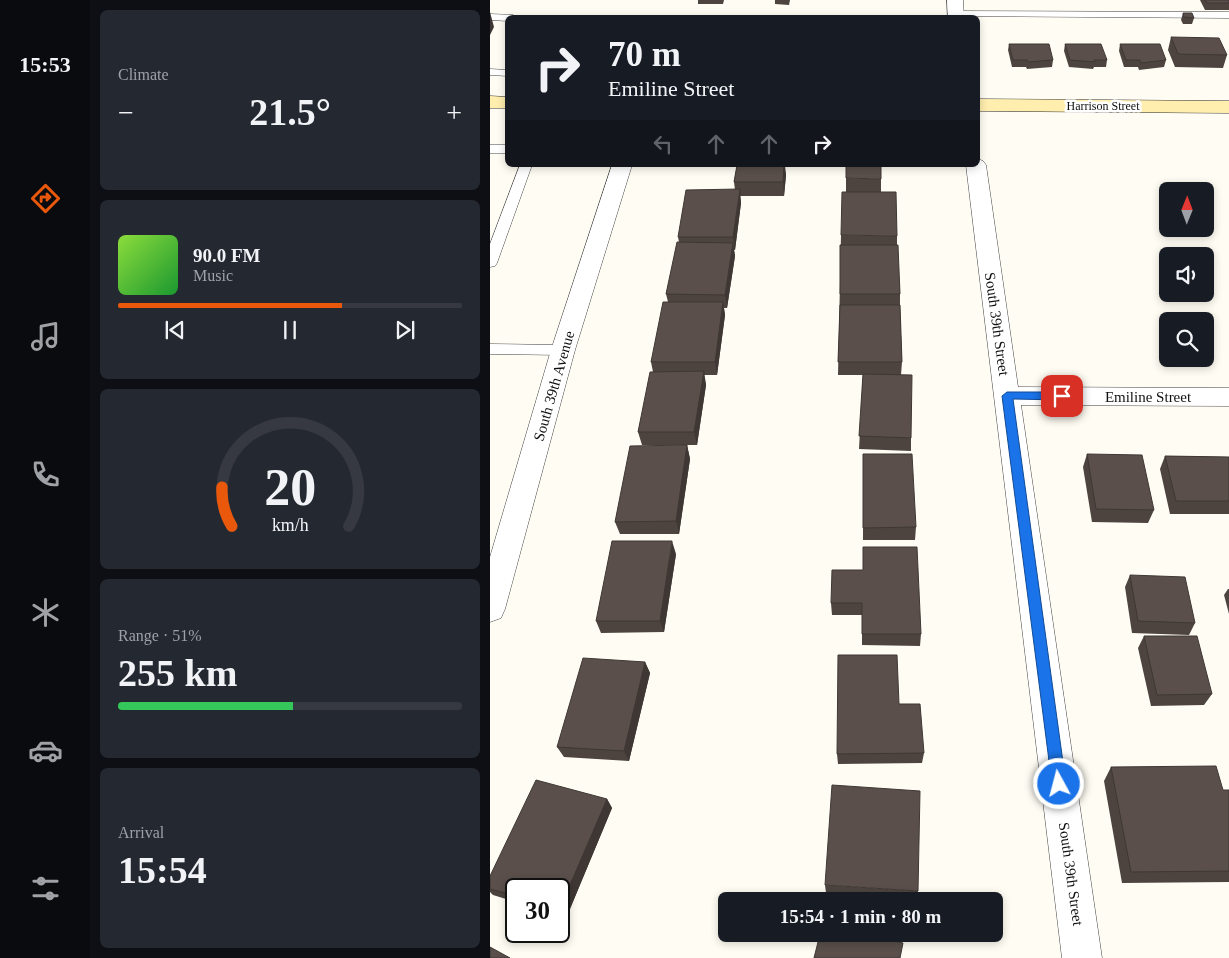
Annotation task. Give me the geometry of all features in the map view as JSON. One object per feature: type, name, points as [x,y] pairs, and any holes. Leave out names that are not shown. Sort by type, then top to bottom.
[{"type":"main road","points":[[490,102],[505,103]]},
{"type":"main road","name":"Harrison Street","points":[[980,105],[1229,107]]},
{"type":"street","name":"South 39th Avenue","points":[[490,609],[563,350],[621,167]]},
{"type":"street","name":"South 39th Street","points":[[976,167],[1082,958]]},
{"type":"street","name":"Emiline Street","points":[[1007,396],[1229,397]]},
{"type":"lane","points":[[956,10],[1229,15]]},
{"type":"lane","points":[[490,17],[505,18]]},
{"type":"lane","points":[[490,72],[505,72]]},
{"type":"lane","points":[[490,149],[505,149]]},
{"type":"lane","points":[[490,263],[525,167]]},
{"type":"lane","points":[[490,349],[563,350]]},
{"type":"building","points":[[1205,0],[1229,0],[1229,3],[1207,3]]},
{"type":"building","points":[[1183,13],[1192,13],[1194,18],[1184,17]]},
{"type":"building","points":[[1171,37],[1219,38],[1227,55],[1178,54]]},
{"type":"building","points":[[1009,44],[1049,44],[1053,60],[1028,62],[1027,60],[1013,60]]},
{"type":"building","points":[[1065,44],[1101,44],[1107,60],[1094,60],[1095,62],[1070,60]]},
{"type":"building","points":[[1120,44],[1160,44],[1166,60],[1141,63],[1140,60],[1126,60]]},
{"type":"building","points":[[737,167],[784,167],[783,182],[734,182]]},
{"type":"building","points":[[846,167],[881,167],[881,179],[846,178]]},
{"type":"building","points":[[740,189],[733,237],[678,237],[686,190]]},
{"type":"building","points":[[842,192],[896,192],[897,236],[841,235]]},
{"type":"building","points":[[677,242],[733,243],[725,295],[666,294]]},
{"type":"building","points":[[840,245],[898,245],[900,294],[840,294]]},
{"type":"building","points":[[663,302],[723,302],[715,362],[651,362]]},
{"type":"building","points":[[840,305],[900,305],[902,362],[838,362]]},
{"type":"building","points":[[704,371],[694,432],[638,432],[650,372]]},
{"type":"building","points":[[863,374],[912,375],[911,438],[859,436]]},
{"type":"building","points":[[687,445],[676,521],[615,522],[630,446]]},
{"type":"building","points":[[863,454],[912,454],[916,527],[863,528]]},
{"type":"building","points":[[1087,454],[1142,455],[1154,510],[1096,509]]},
{"type":"building","points":[[1165,456],[1229,457],[1229,501],[1176,501]]},
{"type":"building","points":[[612,541],[672,541],[660,621],[596,621]]},
{"type":"building","points":[[863,547],[917,547],[921,634],[862,634],[862,603],[831,603],[832,570],[863,570]]},
{"type":"building","points":[[1130,575],[1185,577],[1195,623],[1138,621]]},
{"type":"building","points":[[1144,636],[1197,636],[1212,694],[1157,695]]},
{"type":"building","points":[[838,655],[897,655],[899,704],[920,704],[924,753],[837,754]]},
{"type":"building","points":[[583,658],[645,662],[624,751],[557,747]]},
{"type":"building","points":[[1216,766],[1223,790],[1229,790],[1229,871],[1131,872],[1111,767]]},
{"type":"building","points":[[536,780],[607,799],[570,885],[570,878],[505,878],[505,893],[490,889],[490,876]]},
{"type":"building","points":[[832,785],[920,791],[918,891],[825,885]]},
{"type":"building","points":[[818,942],[903,943],[900,958],[814,958]]},
{"type":"building","points":[[490,947],[510,958],[490,958]]},
{"type":"route","points":[[1059,784],[1007,396],[1062,396]]}]
